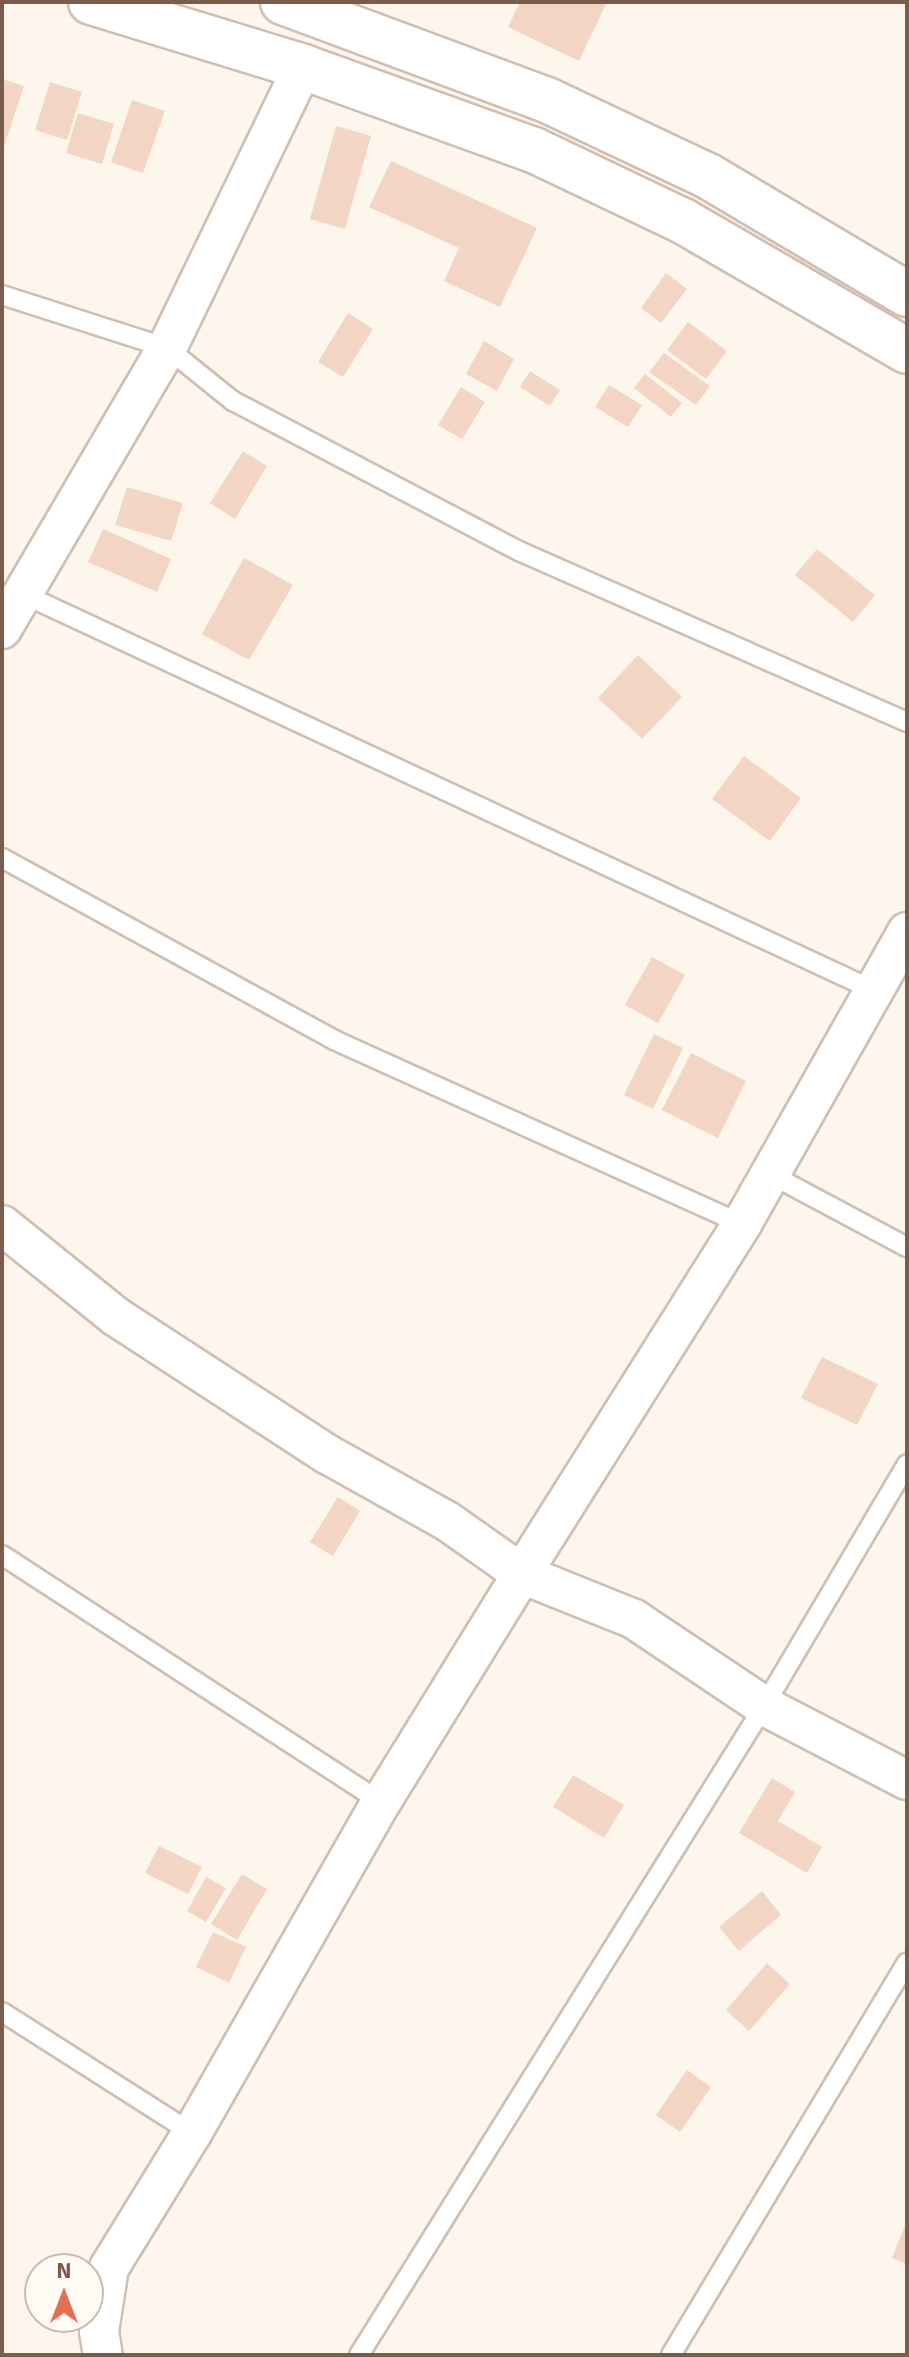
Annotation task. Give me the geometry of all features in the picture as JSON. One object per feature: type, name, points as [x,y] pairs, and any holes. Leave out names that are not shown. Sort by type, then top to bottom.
[{"type":"main road","points":[[91,2],[316,35],[547,100],[708,176],[907,294]]},
{"type":"main road","points":[[283,2],[316,35],[534,150],[683,221],[907,351]]},
{"type":"street","points":[[2,629],[167,348],[316,35]]},
{"type":"street","points":[[103,2355],[99,2331],[109,2268],[192,2133],[381,1802],[742,1224],[907,932]]},
{"type":"street","points":[[2,1225],[115,1316],[327,1454],[447,1521],[522,1574],[634,1619],[764,1706],[907,1780]]},
{"type":"lane","points":[[2,295],[167,348],[233,401],[519,551],[907,722]]},
{"type":"lane","points":[[23,594],[875,991]]},
{"type":"lane","points":[[2,858],[334,1040],[742,1224]]},
{"type":"lane","points":[[770,1174],[907,1247]]},
{"type":"lane","points":[[359,2355],[764,1706],[907,1464]]},
{"type":"lane","points":[[2,1555],[381,1802]]},
{"type":"lane","points":[[671,2355],[907,1962]]},
{"type":"lane","points":[[2,2012],[192,2133]]},
{"type":"building","points":[[520,2],[607,2],[579,61],[508,27]]},
{"type":"building","points":[[2,79],[24,86],[3,150],[2,150]]},
{"type":"building","points":[[50,82],[82,92],[67,140],[35,130]]},
{"type":"building","points":[[132,100],[165,111],[143,173],[111,162]]},
{"type":"building","points":[[78,113],[114,124],[102,164],[66,153]]},
{"type":"building","points":[[336,126],[371,136],[345,229],[310,219]]},
{"type":"building","points":[[391,161],[537,228],[500,307],[444,281],[459,248],[369,207]]},
{"type":"building","points":[[666,273],[687,289],[661,323],[641,308]]},
{"type":"building","points":[[348,313],[373,329],[343,377],[318,362]]},
{"type":"building","points":[[688,322],[727,351],[706,379],[667,350]]},
{"type":"building","points":[[484,341],[514,359],[497,391],[466,374]]},
{"type":"building","points":[[664,353],[710,386],[696,405],[649,372]]},
{"type":"building","points":[[530,371],[560,390],[550,406],[520,387]]},
{"type":"building","points":[[645,374],[682,403],[671,417],[634,388]]},
{"type":"building","points":[[609,385],[642,405],[628,427],[595,407]]},
{"type":"building","points":[[461,387],[485,402],[462,439],[438,425]]},
{"type":"building","points":[[243,451],[267,466],[235,519],[210,503]]},
{"type":"building","points":[[127,487],[183,503],[171,541],[115,525]]},
{"type":"building","points":[[103,529],[171,559],[157,592],[88,562]]},
{"type":"building","points":[[817,549],[875,595],[853,622],[795,575]]},
{"type":"building","points":[[244,558],[293,585],[249,660],[202,634]]},
{"type":"building","points":[[638,655],[682,697],[642,739],[598,698]]},
{"type":"building","points":[[744,756],[801,798],[770,841],[712,799]]},
{"type":"building","points":[[652,957],[685,975],[658,1023],[625,1005]]},
{"type":"building","points":[[654,1034],[683,1048],[653,1109],[624,1095]]},
{"type":"building","points":[[691,1053],[746,1081],[718,1138],[662,1110]]},
{"type":"building","points":[[822,1357],[878,1384],[857,1425],[801,1398]]},
{"type":"building","points":[[338,1497],[360,1511],[333,1556],[310,1542]]},
{"type":"building","points":[[573,1775],[624,1805],[604,1838],[553,1807]]},
{"type":"building","points":[[772,1778],[795,1792],[778,1821],[822,1847],[807,1873],[739,1833]]},
{"type":"building","points":[[159,1846],[202,1867],[188,1894],[145,1873]]},
{"type":"building","points":[[242,1874],[267,1889],[237,1940],[211,1924]]},
{"type":"building","points":[[206,1877],[226,1888],[206,1922],[187,1911]]},
{"type":"building","points":[[762,1891],[781,1915],[739,1951],[719,1927]]},
{"type":"building","points":[[213,1932],[246,1947],[229,1983],[196,1967]]},
{"type":"building","points":[[767,1963],[790,1984],[749,2031],[726,2010]]},
{"type":"building","points":[[687,2070],[711,2087],[680,2132],[656,2115]]},
{"type":"building","points":[[907,2220],[907,2264],[892,2258]]}]
